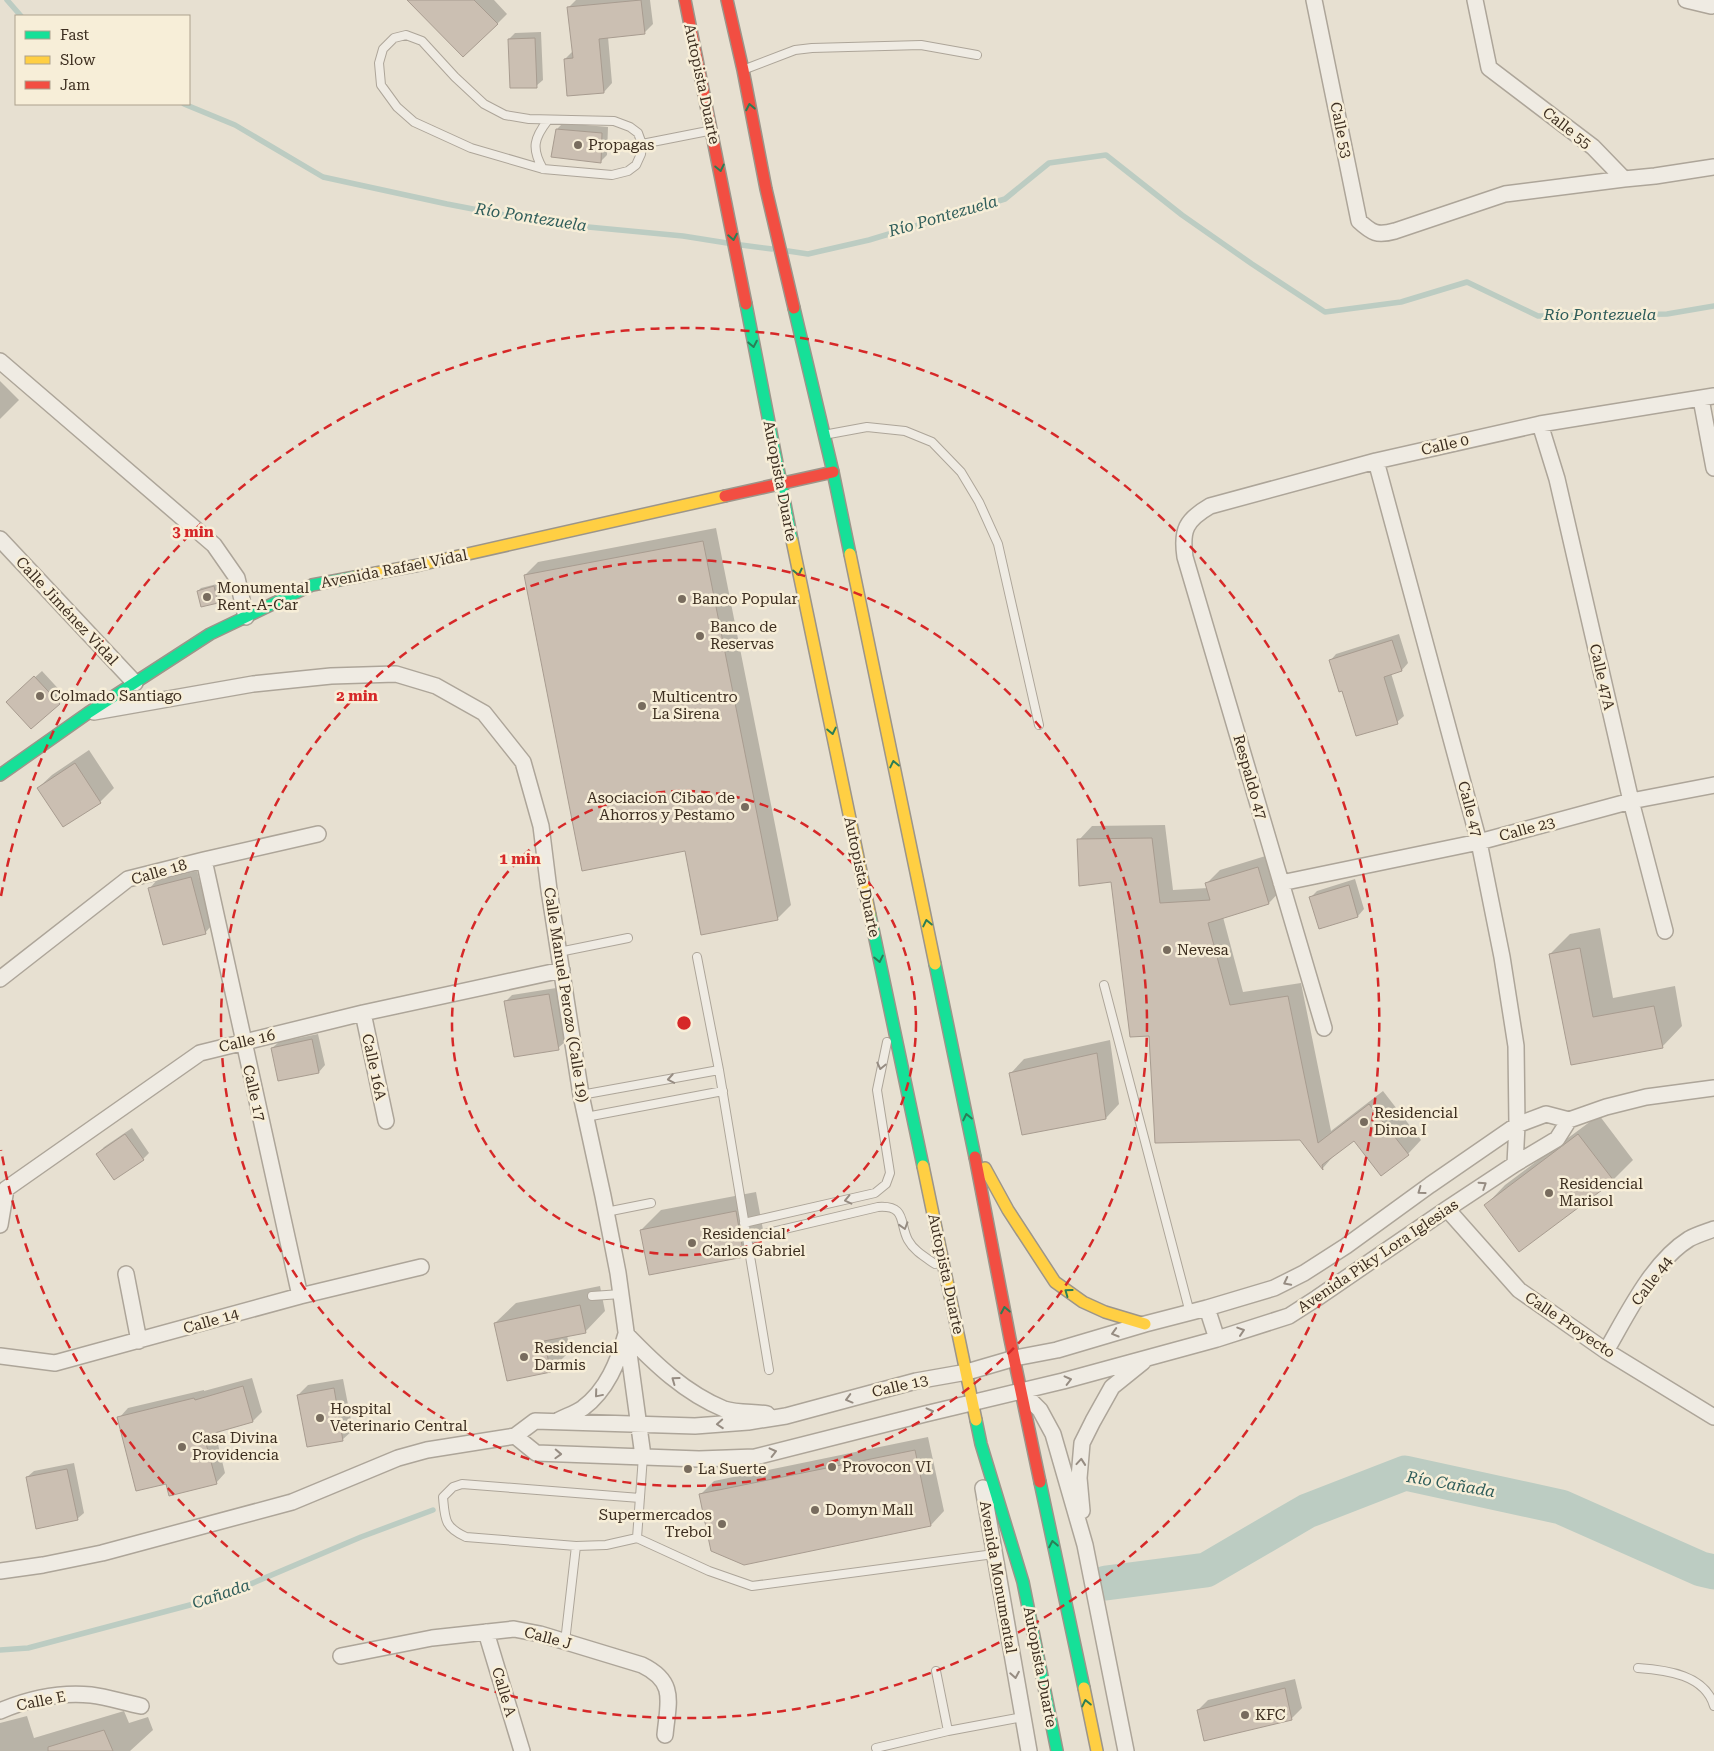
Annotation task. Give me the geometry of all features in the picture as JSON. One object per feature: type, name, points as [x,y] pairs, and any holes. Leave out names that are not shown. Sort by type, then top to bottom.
[{"type":"main road","name":"Autopista Duarte","points":[[685,0],[724,189],[780,484],[972,1402],[982,1444],[1023,1582],[1057,1751]]},
{"type":"main road","points":[[727,0],[743,70],[766,190],[833,472],[973,1146],[1020,1390],[1097,1751]]},
{"type":"main road","points":[[743,20],[743,70]]},
{"type":"main road","name":"Avenida Rafael Vidal","points":[[0,775],[88,713],[210,634],[312,585],[419,565],[833,472]]},
{"type":"main road","points":[[973,1146],[1008,1210],[1055,1282],[1083,1302],[1105,1312],[1145,1324]]},
{"type":"street","name":"Calle 53","points":[[1314,0],[1359,221],[1370,231],[1383,234],[1395,232],[1505,194],[1624,178]]},
{"type":"street","name":"Calle 55","points":[[1475,0],[1489,68],[1593,147],[1624,178]]},
{"type":"street","points":[[1686,0],[1711,6]]},
{"type":"street","points":[[1624,178],[1655,176],[1714,167]]},
{"type":"street","points":[[0,361],[214,545],[237,578],[246,617]]},
{"type":"street","points":[[1708,397],[1714,468]]},
{"type":"street","name":"Calle 0","points":[[1187,526],[1196,514],[1210,506],[1376,461],[1540,424],[1708,397]]},
{"type":"street","name":"Calle 47A","points":[[1540,424],[1557,479],[1631,801],[1665,930]]},
{"type":"street","name":"Calle 47","points":[[1376,461],[1479,842],[1502,957],[1516,1046],[1517,1125],[1515,1164]]},
{"type":"street","name":"Respaldo 47","points":[[1187,526],[1182,542],[1185,557],[1324,1028]]},
{"type":"street","name":"Calle Jiménez Vidal","points":[[0,539],[135,683]]},
{"type":"street","name":"Calle Manuel Perozo (Calle 19)","points":[[88,713],[253,684],[331,676],[396,674],[436,686],[484,713],[523,762],[542,826],[581,1095],[621,1294],[643,1456]]},
{"type":"street","name":"Calle 23","points":[[1281,883],[1479,842],[1631,801],[1714,786]]},
{"type":"street","name":"Calle 18","points":[[0,979],[128,879],[318,834]]},
{"type":"street","name":"Calle 17","points":[[204,860],[300,1296]]},
{"type":"street","name":"Calle 16","points":[[0,1225],[3,1188],[200,1053],[363,1013],[562,970]]},
{"type":"street","name":"Calle 16A","points":[[363,1013],[386,1121]]},
{"type":"street","points":[[1569,1120],[1606,1107],[1646,1097],[1714,1088]]},
{"type":"street","name":"Avenida Piky Lora Iglesias","points":[[515,1436],[536,1453],[699,1459],[755,1457],[1020,1390],[1064,1381],[1217,1339],[1289,1316],[1318,1298],[1447,1209],[1557,1139],[1569,1120],[1546,1114],[1517,1125],[1346,1246],[1304,1273],[1274,1288],[1057,1350],[1015,1358]]},
{"type":"street","name":"Calle Proyecto","points":[[1447,1209],[1519,1290],[1606,1351],[1714,1416]]},
{"type":"street","name":"Calle 44","points":[[1606,1351],[1646,1284],[1666,1258],[1689,1240],[1714,1229]]},
{"type":"street","name":"Calle 14","points":[[0,1356],[55,1363],[300,1296],[421,1267]]},
{"type":"street","points":[[126,1274],[139,1341]]},
{"type":"street","points":[[1207,1308],[1217,1339]]},
{"type":"street","points":[[555,1422],[582,1409],[595,1398],[607,1383],[621,1352],[626,1334],[672,1379],[726,1410],[786,1416]]},
{"type":"street","name":"Calle 13","points":[[786,1416],[908,1383],[967,1372],[1015,1358]]},
{"type":"street","points":[[1085,1545],[1079,1478],[1082,1443],[1112,1387],[1148,1358]]},
{"type":"street","points":[[1020,1390],[1040,1410],[1053,1434],[1085,1545],[1126,1751]]},
{"type":"street","name":"Avenida Monumental","points":[[972,1402],[976,1445],[1029,1751]]},
{"type":"street","points":[[0,1571],[43,1565],[102,1553],[292,1502],[398,1458],[427,1450],[515,1436],[535,1421],[695,1426],[748,1422],[786,1416]]},
{"type":"street","name":"Calle J","points":[[341,1656],[432,1638],[486,1632],[514,1629],[540,1634],[642,1665],[655,1672],[662,1678],[667,1687],[665,1735]]},
{"type":"street","name":"Calle A","points":[[486,1632],[522,1751]]},
{"type":"street","name":"Calle E","points":[[0,1711],[17,1704],[58,1695],[92,1695],[141,1706]]},
{"type":"lane","points":[[406,35],[422,41],[455,78],[484,104],[505,115],[530,120],[614,121],[638,133],[642,144],[641,154],[636,165],[628,171],[612,175],[543,169],[471,148],[414,122],[397,107],[381,85],[379,63],[383,49],[394,38],[406,35]]},
{"type":"lane","points":[[743,70],[795,50],[812,48],[921,44],[977,55]]},
{"type":"lane","points":[[543,169],[534,149],[540,129],[548,120]]},
{"type":"lane","points":[[642,144],[711,130]]},
{"type":"lane","points":[[824,435],[867,427],[905,431],[932,442],[961,472],[979,502],[998,544],[1039,725]]},
{"type":"lane","points":[[559,952],[628,938]]},
{"type":"lane","points":[[697,957],[723,1091],[769,1370]]},
{"type":"lane","points":[[1104,985],[1190,1313]]},
{"type":"lane","points":[[744,1223],[875,1194],[886,1184],[890,1173],[877,1090],[892,1019]]},
{"type":"lane","points":[[581,1095],[719,1070]]},
{"type":"lane","points":[[586,1116],[723,1091]]},
{"type":"lane","points":[[606,1212],[651,1203]]},
{"type":"lane","points":[[746,1238],[886,1206],[893,1208],[903,1220],[907,1240],[919,1253],[945,1271]]},
{"type":"lane","points":[[592,1296],[621,1294]]},
{"type":"lane","points":[[637,1538],[643,1456]]},
{"type":"lane","points":[[640,1498],[462,1484],[453,1487],[443,1497],[446,1520],[450,1527],[466,1537],[576,1546],[606,1545],[637,1538],[709,1571],[752,1586],[994,1554]]},
{"type":"lane","points":[[565,1642],[576,1546]]},
{"type":"lane","points":[[1638,1668],[1685,1676],[1699,1683],[1712,1700],[1714,1706]]},
{"type":"lane","points":[[936,1670],[948,1731]]},
{"type":"lane","points":[[876,1748],[948,1731],[1023,1717]]},
{"type":"building","points":[[407,0],[474,0],[498,24],[463,57]]},
{"type":"building","points":[[641,0],[645,34],[599,39],[604,93],[567,96],[564,59],[573,58],[567,7]]},
{"type":"building","points":[[535,38],[537,88],[510,88],[508,39]]},
{"type":"building","name":"Propagas","points":[[556,129],[602,133],[601,163],[551,157]]},
{"type":"building","name":"Multicentro La Sirena","points":[[703,541],[778,920],[701,935],[685,851],[582,871],[524,575]]},
{"type":"building","name":"Monumental Rent-A-Car","points":[[214,586],[218,603],[201,607],[197,591]]},
{"type":"building","points":[[1392,640],[1402,671],[1384,677],[1398,724],[1356,736],[1342,691],[1339,692],[1329,660]]},
{"type":"building","points":[[34,676],[60,704],[31,729],[6,702]]},
{"type":"building","points":[[75,763],[101,803],[63,827],[37,788]]},
{"type":"building","name":"Nevesa","points":[[1152,838],[1160,903],[1210,900],[1205,883],[1258,867],[1269,904],[1208,923],[1230,1005],[1288,996],[1318,1143],[1369,1104],[1409,1155],[1381,1176],[1354,1141],[1322,1165],[1323,1170],[1300,1140],[1155,1143],[1149,1036],[1130,1037],[1111,882],[1079,886],[1077,839]]},
{"type":"building","points":[[191,877],[206,934],[163,945],[148,888]]},
{"type":"building","points":[[1349,885],[1358,917],[1319,929],[1309,897]]},
{"type":"building","points":[[1580,948],[1593,1017],[1654,1006],[1663,1048],[1571,1065],[1549,954]]},
{"type":"building","points":[[549,994],[559,1050],[514,1057],[504,1001]]},
{"type":"building","points":[[312,1039],[319,1073],[278,1081],[271,1048]]},
{"type":"building","points":[[1097,1053],[1106,1119],[1022,1135],[1009,1073]]},
{"type":"building","points":[[125,1134],[144,1160],[114,1180],[96,1154]]},
{"type":"building","name":"Residencial Marisol","points":[[1578,1134],[1614,1181],[1519,1252],[1484,1205]]},
{"type":"building","name":"Residencial Carlos Gabriel","points":[[736,1211],[744,1257],[649,1275],[640,1230]]},
{"type":"building","name":"Residencial Darmis","points":[[580,1305],[586,1333],[544,1341],[551,1372],[507,1381],[494,1323]]},
{"type":"building","points":[[243,1386],[253,1422],[204,1436],[217,1484],[169,1496],[166,1484],[136,1491],[117,1417],[194,1398],[195,1400]]},
{"type":"building","name":"Hospital Veterinario Central","points":[[334,1388],[343,1441],[307,1447],[297,1395]]},
{"type":"building","name":"Domyn Mall","points":[[915,1450],[931,1526],[744,1565],[711,1551],[699,1494]]},
{"type":"building","points":[[67,1469],[78,1520],[36,1529],[26,1477]]},
{"type":"building","name":"KFC","points":[[1285,1688],[1292,1720],[1204,1741],[1197,1710]]},
{"type":"building","points":[[104,1730],[113,1751],[48,1751],[48,1747]]},
{"type":"waterway","name":"Río Pontezuela","points":[[7,0],[20,15]]},
{"type":"waterway","name":"Río Pontezuela","points":[[186,105],[235,125],[323,177],[546,223],[683,236],[727,243]]},
{"type":"waterway","name":"Río Pontezuela","points":[[788,251],[808,254],[869,240],[1005,199],[1049,163],[1106,155],[1182,215],[1325,312],[1401,302],[1467,282],[1538,316],[1667,314],[1714,306]]},
{"type":"waterway","name":"Río Pontezuela","points":[[741,245],[772,249]]},
{"type":"waterway","name":"Río Cañada","points":[[1106,1583],[1206,1570],[1307,1511],[1405,1473],[1561,1507],[1701,1569],[1714,1572]]},
{"type":"waterway","name":"Cañada","points":[[0,1650],[28,1648],[220,1597],[361,1537],[433,1510]]},
{"type":"traffic: fast","points":[[746,304],[792,540]]},
{"type":"traffic: fast","points":[[794,308],[833,472],[850,554]]},
{"type":"traffic: fast","points":[[0,775],[88,713],[210,634],[312,585],[355,577]]},
{"type":"traffic: fast","points":[[870,915],[923,1166]]},
{"type":"traffic: fast","points":[[935,964],[975,1157]]},
{"type":"traffic: fast","points":[[976,1420],[981,1444],[1023,1582],[1057,1751]]},
{"type":"traffic: fast","points":[[1040,1482],[1084,1688]]},
{"type":"traffic: slow","points":[[355,577],[419,565],[725,496]]},
{"type":"traffic: slow","points":[[792,540],[870,915]]},
{"type":"traffic: slow","points":[[850,554],[935,964]]},
{"type":"traffic: slow","points":[[923,1166],[976,1420]]},
{"type":"traffic: slow","points":[[985,1168],[1008,1210],[1055,1282],[1083,1302],[1105,1312],[1145,1324]]},
{"type":"traffic: slow","points":[[1084,1688],[1097,1751]]},
{"type":"traffic: jam","points":[[685,0],[746,304]]},
{"type":"traffic: jam","points":[[727,0],[743,70],[766,189],[794,308]]},
{"type":"traffic: jam","points":[[725,496],[833,472]]},
{"type":"traffic: jam","points":[[975,1157],[1040,1482]]},
{"type":"place","name":"Propagas","points":[[578,145]]},
{"type":"place","name":"Monumental Rent-A-Car","points":[[207,597]]},
{"type":"place","name":"Banco Popular","points":[[682,599]]},
{"type":"place","name":"Banco de Reservas","points":[[700,636]]},
{"type":"place","name":"Colmado Santiago","points":[[40,696]]},
{"type":"place","name":"Multicentro La Sirena","points":[[642,706]]},
{"type":"place","name":"Asociacion Cibao de Ahorros y Pestamo","points":[[745,807]]},
{"type":"place","name":"Nevesa","points":[[1167,950]]},
{"type":"place","name":"Residencial Dinoa I","points":[[1364,1122]]},
{"type":"place","name":"Residencial Marisol","points":[[1549,1193]]},
{"type":"place","name":"Residencial Carlos Gabriel","points":[[692,1243]]},
{"type":"place","name":"Residencial Darmis","points":[[524,1357]]},
{"type":"place","name":"Hospital Veterinario Central","points":[[320,1418]]},
{"type":"place","name":"Casa Divina Providencia","points":[[182,1447]]},
{"type":"place","name":"Provocon VI","points":[[832,1467]]},
{"type":"place","name":"La Suerte","points":[[688,1469]]},
{"type":"place","name":"Domyn Mall","points":[[815,1510]]},
{"type":"place","name":"Supermercados Trebol","points":[[722,1524]]},
{"type":"place","name":"KFC","points":[[1245,1715]]}]
